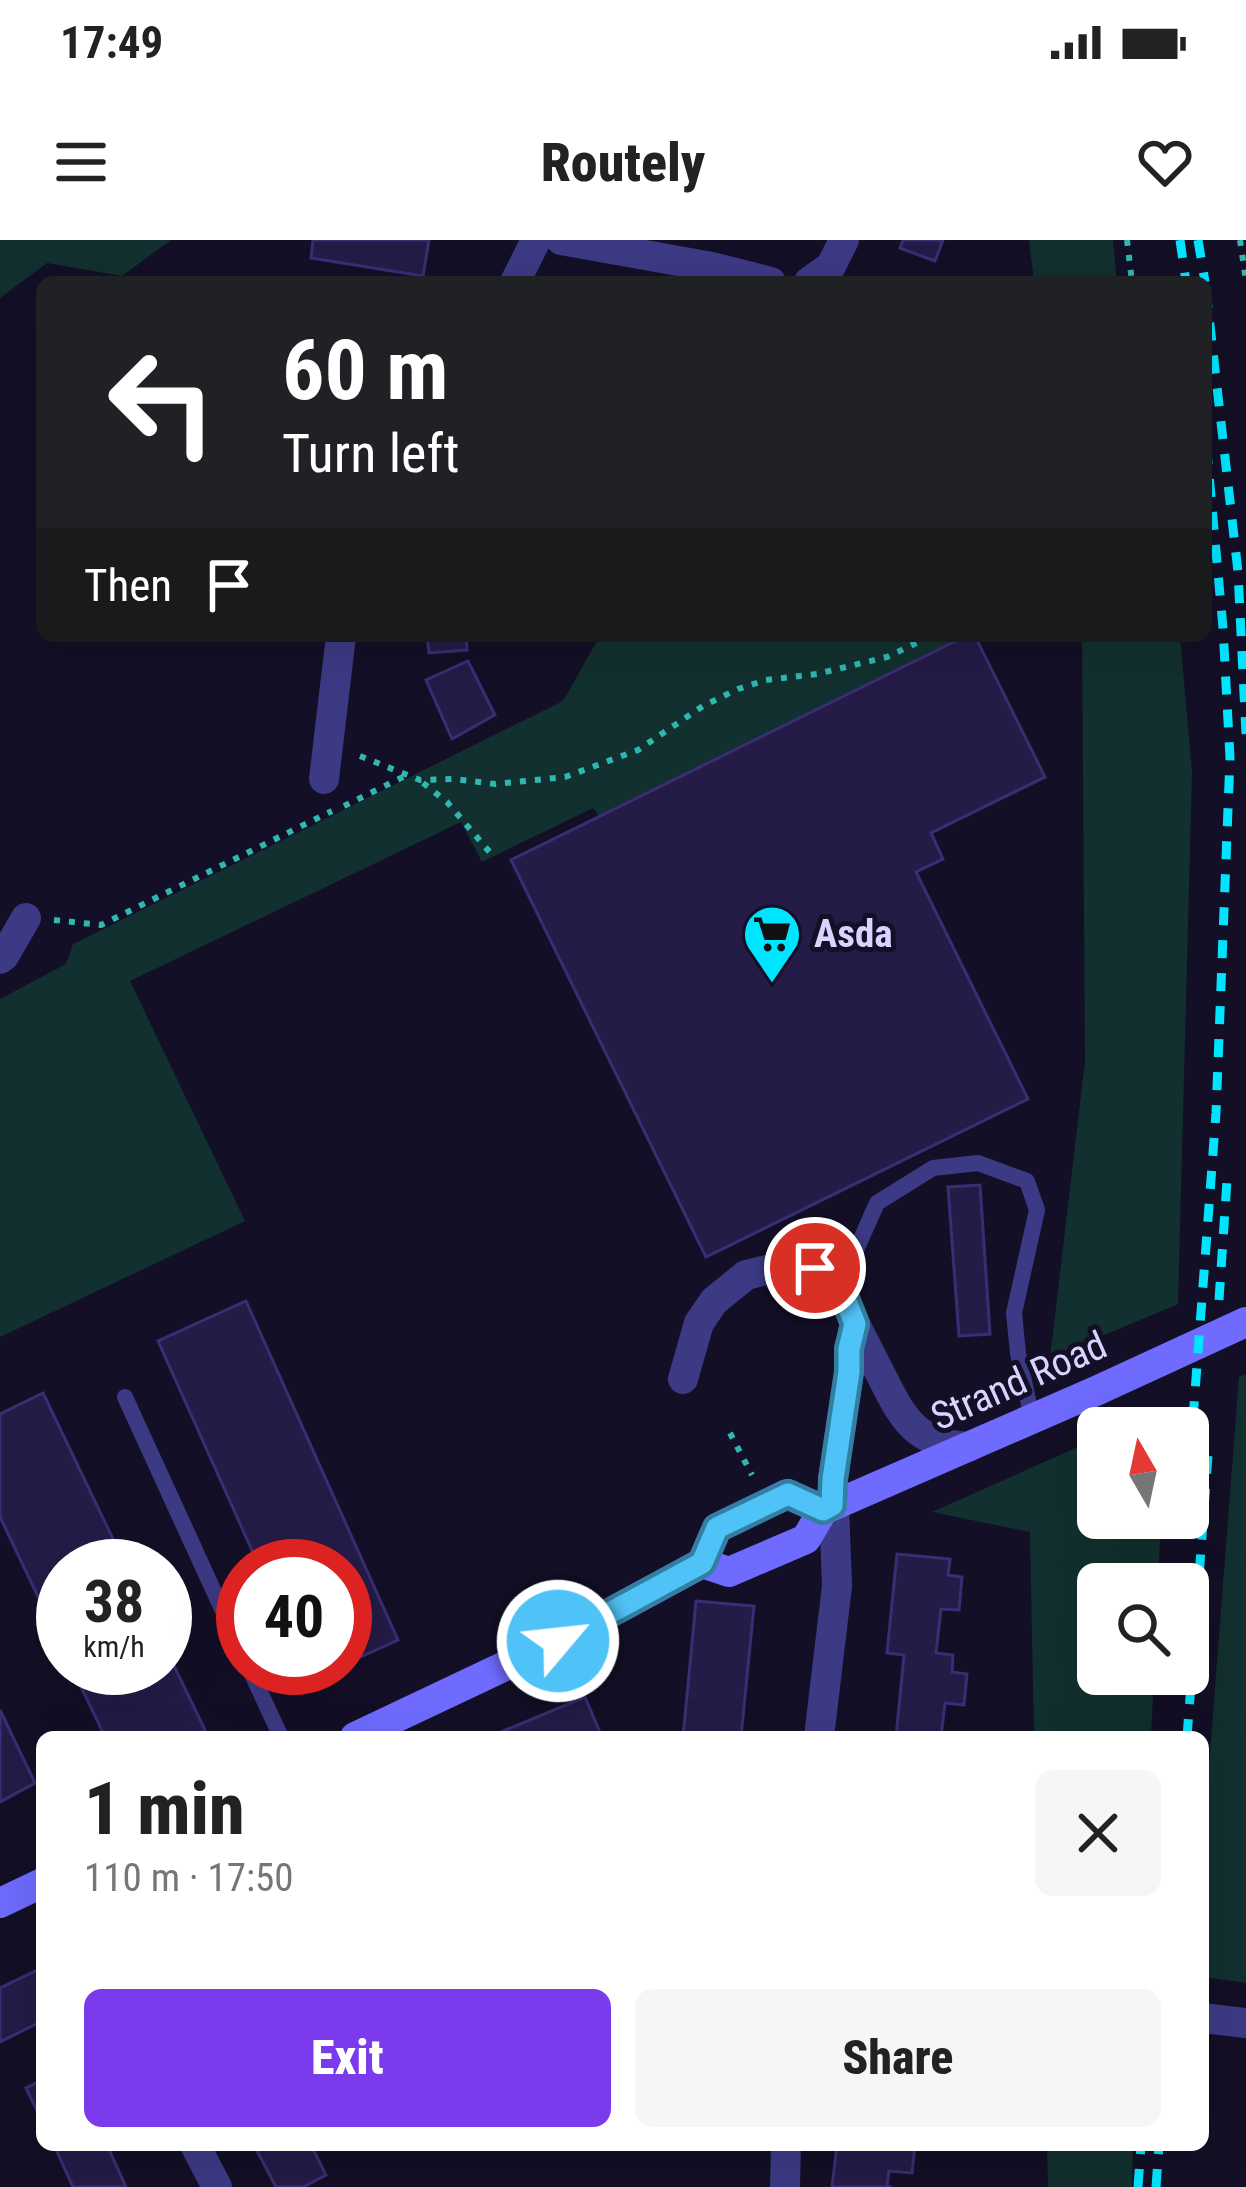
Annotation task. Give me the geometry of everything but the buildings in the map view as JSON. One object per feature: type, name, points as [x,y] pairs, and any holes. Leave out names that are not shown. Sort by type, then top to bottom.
[{"type":"street","points":[[518,276],[536,240]]},
{"type":"street","points":[[561,240],[748,276]]},
{"type":"street","points":[[818,276],[832,266],[844,240]]},
{"type":"street","points":[[324,779],[339,642]]},
{"type":"street","points":[[0,959],[26,918]]},
{"type":"street","points":[[683,1379],[699,1323],[714,1301],[746,1275],[783,1266],[815,1268],[840,1286],[891,1399],[909,1424],[938,1442],[968,1447]]},
{"type":"street","name":"Strand Road","points":[[702,1563],[729,1572],[786,1548],[806,1539],[828,1507],[1246,1322]]},
{"type":"street","points":[[820,1731],[836,1586],[828,1507],[855,1324]]},
{"type":"street","name":"Strand Road","points":[[368,1731],[558,1641],[702,1563],[717,1528],[788,1494],[828,1507]]},
{"type":"street","points":[[0,1903],[36,1886]]},
{"type":"street","points":[[1209,2019],[1246,2023]]},
{"type":"street","points":[[198,2151],[217,2187]]},
{"type":"street","points":[[784,2187],[786,2151]]},
{"type":"lane","points":[[840,1286],[877,1203],[933,1168],[978,1162],[1028,1180],[1036,1210],[1015,1313],[1032,1419]]},
{"type":"lane","points":[[125,1397],[216,1596]]},
{"type":"lane","points":[[261,1695],[277,1731]]},
{"type":"path","points":[[1127,240],[1131,276]]},
{"type":"path","points":[[1240,240],[1246,281]]},
{"type":"path","points":[[420,780],[495,784],[565,777],[638,751],[703,706],[738,689],[887,657],[918,642]]},
{"type":"path","points":[[329,744],[420,780],[447,802],[493,856]]},
{"type":"path","points":[[26,918],[101,925],[407,775]]},
{"type":"path","points":[[730,1433],[754,1478]]},
{"type":"green space","points":[[0,240],[171,240],[122,276],[47,263],[0,298]]},
{"type":"green space","points":[[1029,240],[1113,240],[1116,276],[1033,276]]},
{"type":"green space","points":[[596,642],[954,642],[599,816],[593,808],[482,862],[461,822],[130,981],[245,1221],[0,1337],[0,999],[66,964],[73,944],[563,701]]},
{"type":"green space","points":[[1082,642],[1181,642],[1192,772],[1178,1304],[1050,1358],[1085,1061]]},
{"type":"green space","points":[[1246,1374],[1246,1983],[1209,1978],[1209,1765],[1239,1377]]},
{"type":"green space","points":[[1077,1447],[1077,1539],[1160,1539],[1159,1563],[1077,1563],[1077,1695],[1153,1695],[1151,1731],[1034,1731],[1030,1532],[932,1512]]},
{"type":"green space","points":[[1047,2151],[1133,2151],[1132,2187],[1048,2187]]},
{"type":"railway","points":[[1180,240],[1185,276]]},
{"type":"railway","points":[[1198,240],[1204,276]]},
{"type":"railway","points":[[1212,343],[1238,572],[1246,734]]},
{"type":"railway","points":[[1194,1407],[1216,1113],[1230,758],[1212,507]]},
{"type":"railway","points":[[1219,1300],[1227,1180]]},
{"type":"railway","points":[[1187,1731],[1202,1539]]},
{"type":"railway","points":[[1138,2187],[1141,2151]]},
{"type":"railway","points":[[1156,2187],[1159,2151]]},
{"type":"place","name":"Asda","points":[[772,985]]},
{"type":"route","points":[[558,1641],[702,1563],[717,1528],[788,1494],[823,1510],[832,1505],[855,1324],[840,1286],[815,1268]]}]
